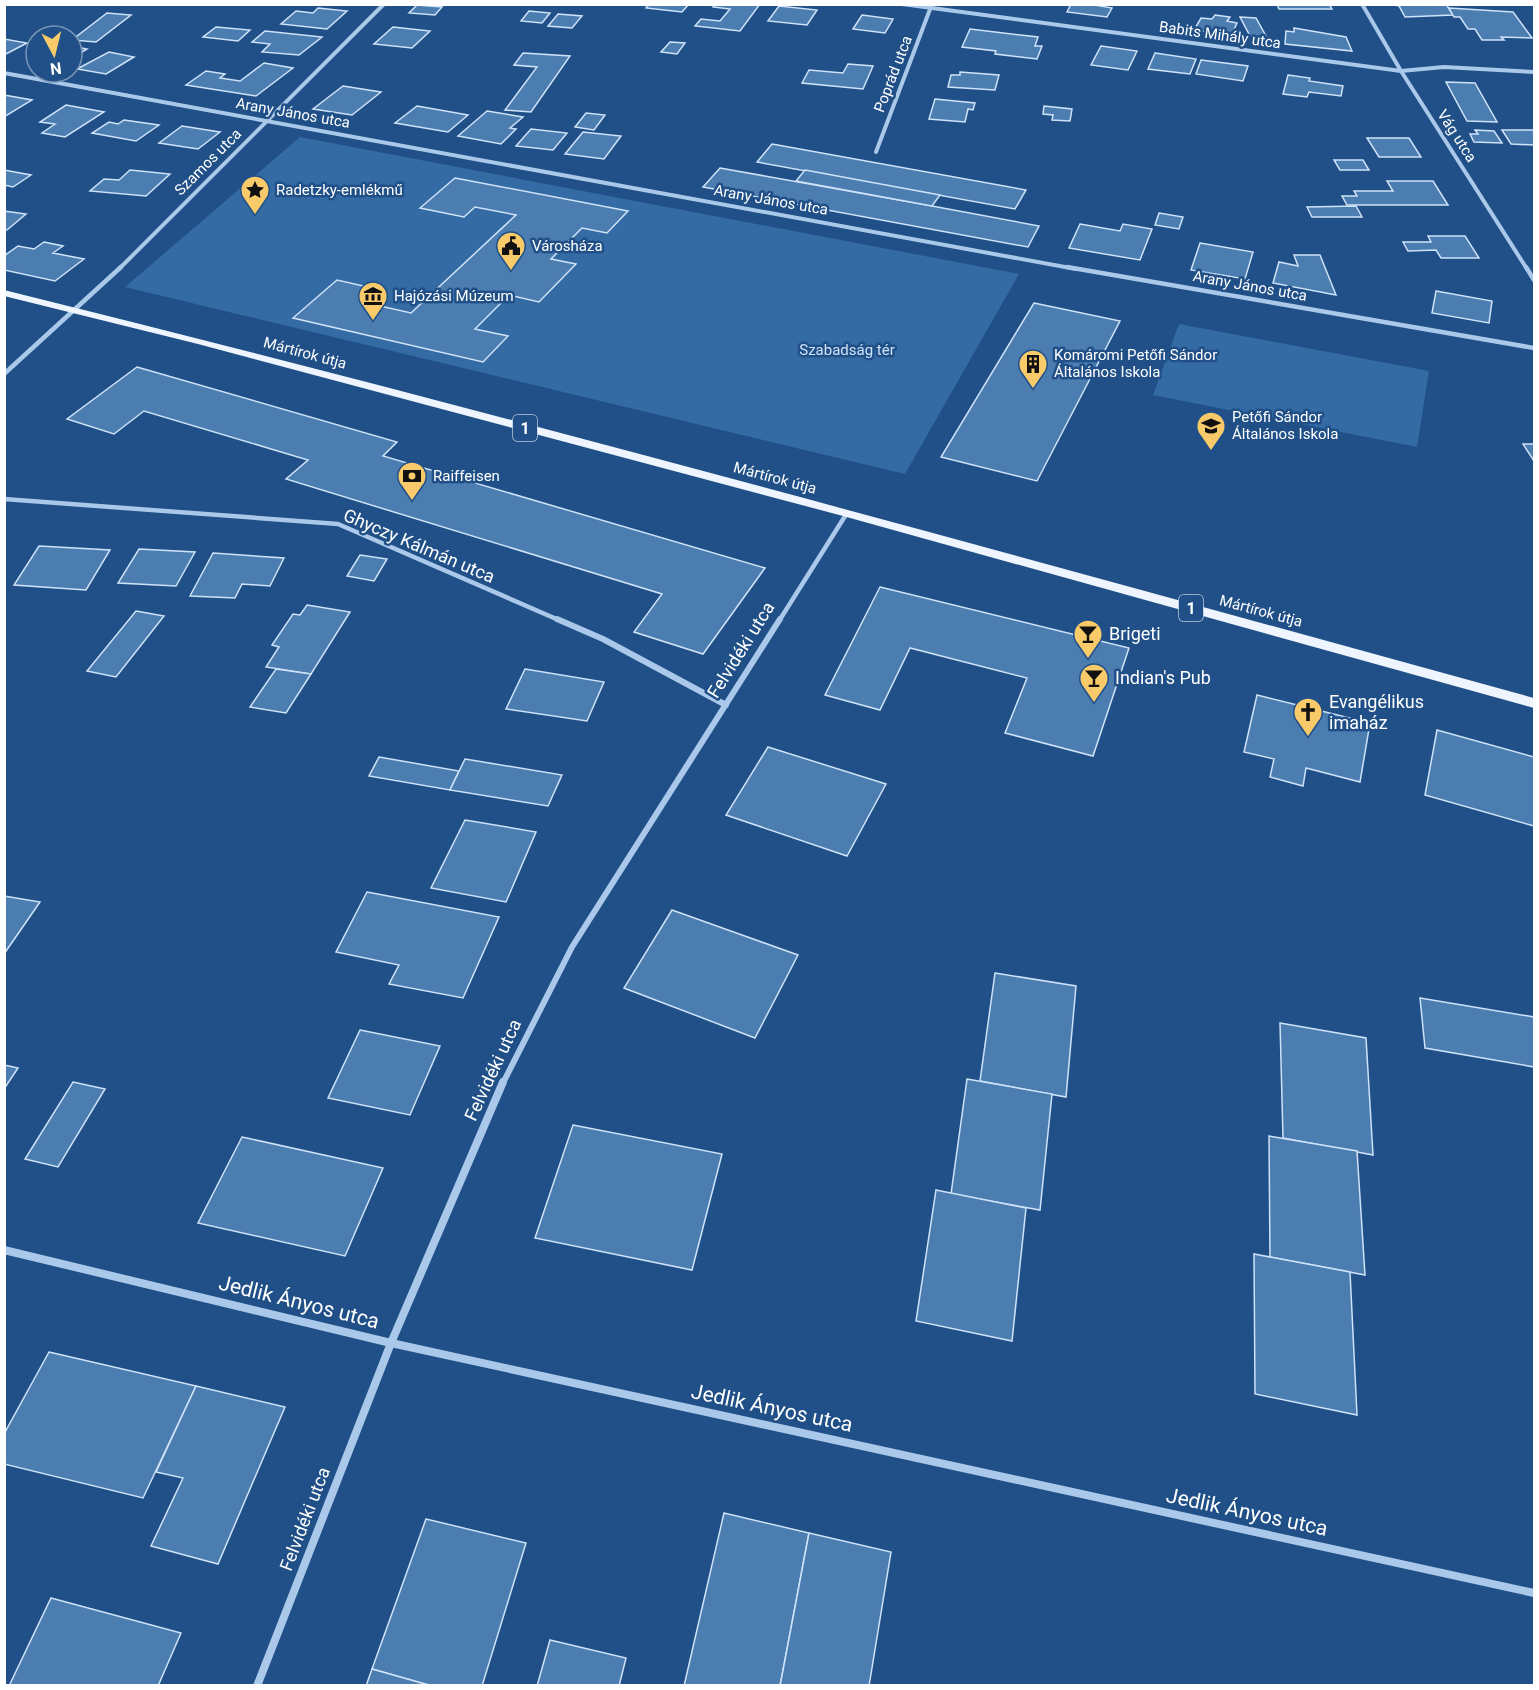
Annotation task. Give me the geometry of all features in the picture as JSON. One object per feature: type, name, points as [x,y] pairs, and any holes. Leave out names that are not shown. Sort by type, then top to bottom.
[{"type":"main road","name":"Mártírok útja","points":[[4,293],[847,513],[1534,703]]},
{"type":"street","name":"Szamos utca","points":[[4,374],[102,286],[384,4]]},
{"type":"street","name":"Babits Mihály utca","points":[[902,4],[932,6],[1401,71],[1444,67],[1534,72]]},
{"type":"street","name":"Vág utca","points":[[1362,4],[1401,71],[1534,280]]},
{"type":"street","name":"Poprád utca","points":[[876,152],[932,6]]},
{"type":"street","name":"Arany János utca","points":[[4,74],[267,120],[1032,261],[1534,348]]},
{"type":"street","name":"Ghyczy Kálmán utca","points":[[4,499],[338,524],[603,639],[726,705]]},
{"type":"street","name":"Felvidéki utca","points":[[257,1686],[392,1343],[505,1078],[572,947],[847,513]]},
{"type":"street","name":"Jedlik Ányos utca","points":[[4,1250],[392,1343],[1534,1593]]},
{"type":"green space","name":"Szabadság tér","points":[[300,137],[1019,274],[905,474],[125,287]]},
{"type":"green space","points":[[1179,324],[1429,371],[1417,447],[1153,395]]},
{"type":"building","points":[[649,4],[689,4],[682,12],[646,8]]},
{"type":"building","points":[[715,4],[760,4],[740,31],[695,26],[701,19],[720,21],[730,9],[713,7]]},
{"type":"building","points":[[1071,4],[1112,8],[1107,17],[1067,12]]},
{"type":"building","points":[[1277,4],[1329,4],[1332,9],[1279,9]]},
{"type":"building","points":[[1391,4],[1446,4],[1453,15],[1405,17],[1399,6]]},
{"type":"building","points":[[417,5],[442,7],[435,15],[409,13]]},
{"type":"building","points":[[779,6],[817,10],[807,25],[768,21]]},
{"type":"building","points":[[318,8],[347,11],[327,29],[281,24],[296,11],[313,13]]},
{"type":"building","points":[[1449,8],[1513,12],[1532,38],[1501,37],[1504,40],[1482,40],[1475,29],[1468,29],[1460,17],[1454,17]]},
{"type":"building","points":[[529,11],[550,13],[542,23],[521,21]]},
{"type":"building","points":[[107,13],[131,15],[96,42],[84,41],[84,31]]},
{"type":"building","points":[[558,14],[582,16],[572,28],[548,26]]},
{"type":"building","points":[[862,15],[893,19],[885,33],[853,29]]},
{"type":"building","points":[[1215,15],[1230,17],[1227,21],[1237,23],[1231,36],[1194,30],[1201,18],[1212,19]]},
{"type":"building","points":[[1240,17],[1256,18],[1266,36],[1250,36]]},
{"type":"building","points":[[216,27],[250,30],[238,41],[203,37]]},
{"type":"building","points":[[393,27],[430,31],[412,48],[374,44]]},
{"type":"building","points":[[1294,28],[1346,37],[1352,51],[1285,44],[1286,31],[1294,32]]},
{"type":"building","points":[[970,29],[1038,37],[1035,46],[1042,46],[1037,59],[962,47]]},
{"type":"building","points":[[265,31],[322,37],[299,55],[262,52],[270,44],[252,42]]},
{"type":"building","points":[[4,39],[24,42],[24,45],[4,55]]},
{"type":"building","points":[[670,42],[685,43],[677,54],[661,52]]},
{"type":"building","points":[[1101,46],[1137,51],[1128,70],[1091,65]]},
{"type":"building","points":[[109,52],[134,57],[106,74],[84,70],[84,65]]},
{"type":"building","points":[[523,53],[570,56],[531,112],[505,110],[537,67],[514,65]]},
{"type":"building","points":[[1155,53],[1196,59],[1190,74],[1148,69]]},
{"type":"building","points":[[1201,60],[1248,66],[1243,81],[1196,74]]},
{"type":"building","points":[[264,63],[293,68],[256,96],[186,85],[206,71],[225,74],[220,78],[240,81]]},
{"type":"building","points":[[848,64],[873,66],[863,89],[802,83],[809,70],[843,73]]},
{"type":"building","points":[[960,72],[999,75],[995,90],[948,87],[951,75],[960,75]]},
{"type":"building","points":[[1288,75],[1343,86],[1341,96],[1309,92],[1307,97],[1283,94]]},
{"type":"building","points":[[1446,82],[1475,83],[1497,122],[1467,121]]},
{"type":"building","points":[[343,86],[381,92],[352,115],[313,109]]},
{"type":"building","points":[[4,95],[32,100],[4,117]]},
{"type":"building","points":[[935,99],[975,103],[973,110],[968,109],[965,122],[929,119]]},
{"type":"building","points":[[66,105],[104,112],[65,137],[42,133],[55,124],[40,122]]},
{"type":"building","points":[[417,106],[468,115],[448,132],[395,123]]},
{"type":"building","points":[[1044,106],[1072,109],[1070,121],[1052,120],[1053,115],[1043,114]]},
{"type":"building","points":[[487,111],[523,117],[510,128],[516,129],[501,144],[458,136]]},
{"type":"building","points":[[586,113],[605,115],[594,130],[575,127]]},
{"type":"building","points":[[124,120],[159,125],[136,141],[92,133],[109,122],[118,124]]},
{"type":"building","points":[[182,126],[220,132],[198,149],[159,143]]},
{"type":"building","points":[[531,129],[567,133],[553,150],[516,146]]},
{"type":"building","points":[[1475,130],[1494,131],[1502,143],[1474,142],[1470,134],[1478,134]]},
{"type":"building","points":[[1502,130],[1534,130],[1534,145],[1511,144]]},
{"type":"building","points":[[583,132],[621,136],[604,159],[565,154]]},
{"type":"building","points":[[1367,138],[1409,138],[1421,157],[1379,157]]},
{"type":"building","points":[[772,144],[1026,190],[1015,209],[757,162]]},
{"type":"building","points":[[1334,160],[1363,160],[1369,170],[1340,170]]},
{"type":"building","points":[[720,168],[1039,226],[1028,247],[703,187]]},
{"type":"building","points":[[4,170],[31,175],[13,187],[4,185]]},
{"type":"building","points":[[130,170],[170,174],[146,196],[90,191],[104,179],[119,180]]},
{"type":"building","points":[[805,170],[940,195],[932,206],[796,181]]},
{"type":"building","name":"Városháza","points":[[455,178],[628,211],[607,233],[582,228],[551,259],[576,264],[539,302],[509,295],[475,329],[508,336],[483,362],[293,318],[337,280],[381,290],[367,303],[411,313],[516,215],[475,207],[464,217],[420,208]]},
{"type":"building","points":[[1387,181],[1433,181],[1448,205],[1347,205],[1342,196],[1357,196],[1354,191],[1393,191]]},
{"type":"building","points":[[1356,206],[1362,217],[1312,217],[1307,207]]},
{"type":"building","points":[[4,211],[26,214],[7,230],[4,229]]},
{"type":"building","points":[[1159,213],[1183,217],[1179,229],[1155,225]]},
{"type":"building","points":[[1080,224],[1120,231],[1123,224],[1152,229],[1140,260],[1069,248]]},
{"type":"building","points":[[1428,236],[1465,236],[1479,258],[1441,258],[1436,250],[1408,251],[1403,242],[1431,242]]},
{"type":"building","points":[[44,242],[63,246],[53,253],[84,259],[55,281],[4,270],[4,256],[18,246],[34,249]]},
{"type":"building","points":[[1200,243],[1253,252],[1245,279],[1191,270]]},
{"type":"building","points":[[1294,255],[1320,255],[1336,295],[1273,283],[1279,262],[1298,266]]},
{"type":"building","points":[[1436,291],[1492,301],[1489,323],[1432,313]]},
{"type":"building","name":"Komáromi Petőfi Sándor Általános Iskola","points":[[1034,303],[1120,321],[1037,481],[941,457]]},
{"type":"building","points":[[137,367],[397,442],[383,456],[765,568],[703,654],[634,632],[662,594],[286,479],[308,460],[144,411],[114,434],[67,419]]},
{"type":"building","points":[[1523,444],[1534,444],[1534,461]]},
{"type":"building","points":[[39,546],[110,550],[86,590],[14,585]]},
{"type":"building","points":[[139,549],[195,552],[176,586],[118,583]]},
{"type":"building","points":[[213,553],[284,558],[270,586],[242,584],[235,598],[190,596]]},
{"type":"building","points":[[360,555],[387,559],[374,581],[347,576]]},
{"type":"building","points":[[880,587],[1129,648],[1093,756],[1005,733],[1027,678],[910,648],[880,710],[825,695]]},
{"type":"building","points":[[307,605],[350,612],[311,674],[266,667],[279,647],[272,645],[293,614],[300,615]]},
{"type":"building","points":[[136,611],[164,616],[116,677],[87,671]]},
{"type":"building","points":[[276,669],[311,674],[286,713],[250,707]]},
{"type":"building","points":[[525,669],[604,682],[587,721],[506,709]]},
{"type":"building","name":"Evangélikus imaház","points":[[1257,695],[1370,723],[1360,782],[1306,768],[1303,786],[1270,777],[1274,759],[1244,752]]},
{"type":"building","points":[[1437,730],[1534,757],[1534,826],[1425,795]]},
{"type":"building","points":[[768,747],[886,784],[847,856],[726,815]]},
{"type":"building","points":[[379,757],[459,771],[450,790],[369,776]]},
{"type":"building","points":[[465,759],[562,775],[548,806],[450,790]]},
{"type":"building","points":[[465,820],[536,832],[506,902],[431,888]]},
{"type":"building","points":[[367,892],[499,917],[463,998],[389,984],[399,965],[336,952]]},
{"type":"building","points":[[4,896],[40,902],[4,954]]},
{"type":"building","points":[[672,910],[798,955],[755,1038],[624,988]]},
{"type":"building","points":[[995,973],[1076,986],[1066,1097],[980,1081]]},
{"type":"building","points":[[1420,998],[1534,1017],[1534,1067],[1425,1048]]},
{"type":"building","points":[[1280,1023],[1366,1038],[1373,1155],[1283,1138]]},
{"type":"building","points":[[360,1030],[440,1046],[410,1115],[328,1098]]},
{"type":"building","points":[[4,1065],[18,1068],[4,1089]]},
{"type":"building","points":[[967,1079],[1052,1094],[1040,1210],[951,1194]]},
{"type":"building","points":[[73,1082],[105,1089],[58,1167],[25,1159]]},
{"type":"building","points":[[573,1125],[722,1154],[692,1270],[535,1238]]},
{"type":"building","points":[[1269,1136],[1357,1151],[1365,1275],[1270,1257]]},
{"type":"building","points":[[242,1137],[383,1168],[345,1256],[198,1223]]},
{"type":"building","points":[[936,1190],[1026,1208],[1012,1341],[916,1321]]},
{"type":"building","points":[[1254,1254],[1350,1272],[1357,1415],[1255,1394]]},
{"type":"building","points":[[49,1352],[196,1386],[143,1498],[4,1464],[4,1434]]},
{"type":"building","points":[[196,1386],[285,1407],[218,1564],[151,1546],[183,1478],[156,1472]]},
{"type":"building","points":[[724,1513],[809,1533],[780,1686],[684,1686]]},
{"type":"building","points":[[426,1519],[526,1543],[482,1686],[432,1686],[372,1669]]},
{"type":"building","points":[[809,1533],[891,1552],[869,1686],[780,1686]]},
{"type":"building","points":[[51,1598],[181,1633],[158,1686],[9,1686]]},
{"type":"building","points":[[550,1640],[626,1658],[619,1686],[537,1686]]},
{"type":"building","points":[[372,1669],[432,1686],[366,1686]]},
{"type":"place","name":"Radetzky-emlékmű","points":[[255,216]]},
{"type":"place","name":"Városháza","points":[[511,272]]},
{"type":"place","name":"Hajózási Múzeum","points":[[373,322]]},
{"type":"place","name":"Komáromi Petőfi Sándor Általános Iskola","points":[[1033,390]]},
{"type":"place","name":"Petőfi Sándor Általános Iskola","points":[[1211,452]]},
{"type":"place","name":"Raiffeisen","points":[[412,502]]},
{"type":"place","name":"Brigeti","points":[[1088,660]]},
{"type":"place","name":"Indian's Pub","points":[[1094,704]]},
{"type":"place","name":"Evangélikus imaház","points":[[1308,738]]}]
